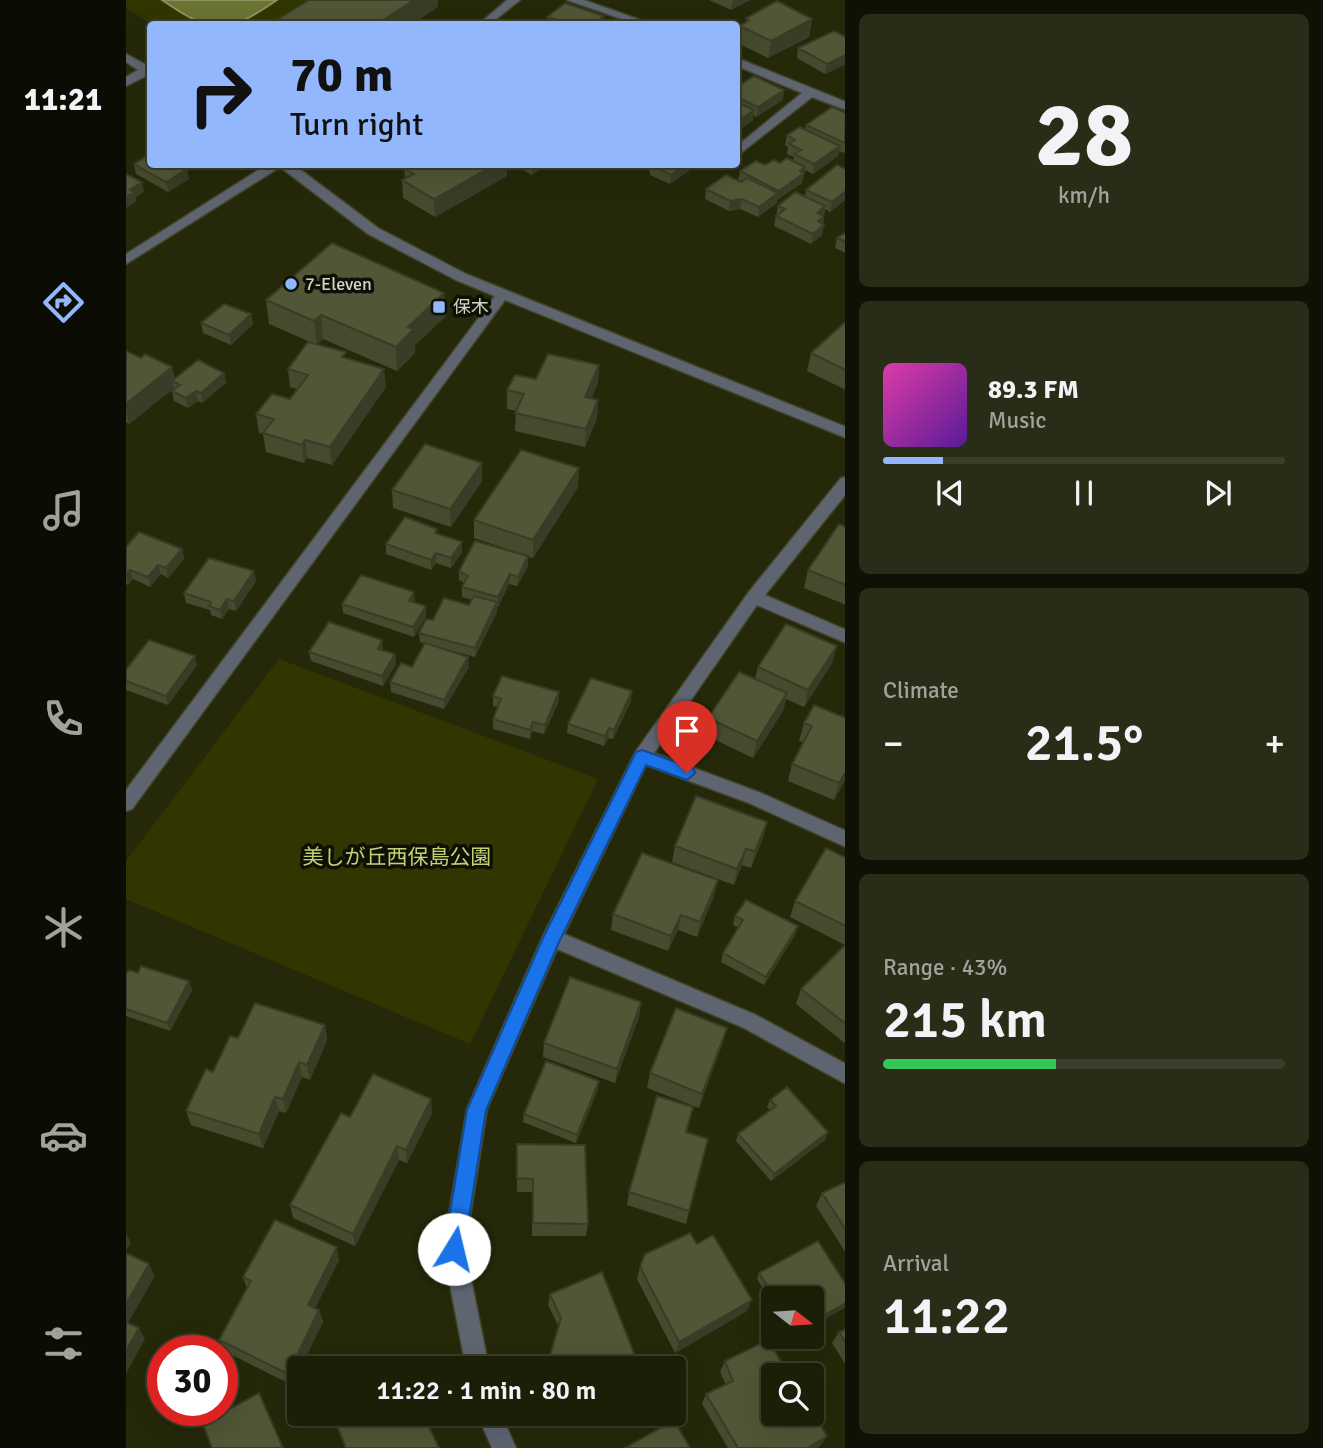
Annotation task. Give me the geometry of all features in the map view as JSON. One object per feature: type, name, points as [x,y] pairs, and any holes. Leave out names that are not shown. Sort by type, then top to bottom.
[{"type":"street","points":[[488,21],[514,0]]},
{"type":"street","points":[[573,0],[637,21]]},
{"type":"street","points":[[126,57],[147,71]]},
{"type":"street","points":[[740,63],[845,107]]},
{"type":"street","points":[[126,82],[147,72]]},
{"type":"street","points":[[740,150],[810,93]]},
{"type":"street","points":[[126,260],[271,168]]},
{"type":"street","points":[[289,168],[373,231],[502,295],[845,433]]},
{"type":"street","points":[[126,804],[502,295]]},
{"type":"street","points":[[475,1356],[454,1249],[477,1110],[552,938],[642,756],[754,597],[845,482]]},
{"type":"street","points":[[754,597],[845,637]]},
{"type":"street","points":[[642,756],[755,798],[845,840]]},
{"type":"street","points":[[552,938],[749,1021],[845,1075]]},
{"type":"street","points":[[495,1426],[505,1448]]},
{"type":"green space","points":[[126,0],[315,0],[281,21],[147,21],[126,8]]},
{"type":"green space","name":"美しが丘西保島公園","points":[[279,659],[598,779],[470,1044],[126,899],[126,861]]},
{"type":"shaded area","points":[[162,0],[277,0],[242,21],[197,21]]},
{"type":"building","points":[[309,0],[414,0],[382,21],[275,21]]},
{"type":"building","points":[[777,1],[812,19],[771,41],[740,26],[749,20],[746,18]]},
{"type":"building","points":[[565,3],[604,16],[597,21],[561,21],[547,17]]},
{"type":"building","points":[[834,31],[845,36],[845,55],[827,64],[798,48]]},
{"type":"building","points":[[754,76],[784,90],[758,107],[740,98],[740,85]]},
{"type":"building","points":[[740,103],[754,110],[740,120]]},
{"type":"building","points":[[832,107],[845,113],[845,143],[806,125]]},
{"type":"building","points":[[800,127],[840,146],[814,164],[794,154],[801,150],[789,144],[795,140],[787,135]]},
{"type":"building","points":[[147,156],[147,168],[187,169],[166,182],[134,164]]},
{"type":"building","points":[[787,158],[805,167],[800,171],[804,173],[779,191],[740,171],[756,161],[765,165],[774,160],[780,163]]},
{"type":"building","points":[[837,165],[845,169],[845,192],[832,202],[806,190]]},
{"type":"building","points":[[404,168],[489,168],[434,199],[402,180],[414,174]]},
{"type":"building","points":[[657,168],[680,168],[671,175]]},
{"type":"building","points":[[126,174],[142,182],[130,190],[134,192],[126,197]]},
{"type":"building","points":[[726,175],[741,182],[747,178],[778,193],[759,207],[742,199],[730,201],[706,189]]},
{"type":"building","points":[[795,192],[825,206],[817,213],[824,216],[818,221],[824,225],[813,234],[776,216],[785,209],[778,206]]},
{"type":"building","points":[[845,233],[845,242],[837,238]]},
{"type":"building","points":[[332,243],[444,293],[408,327],[414,329],[396,347],[321,315],[314,321],[266,300]]},
{"type":"building","points":[[224,304],[251,314],[229,335],[201,323]]},
{"type":"building","points":[[844,323],[845,324],[845,370],[811,353]]},
{"type":"building","points":[[308,342],[346,352],[342,357],[384,369],[330,447],[305,440],[302,445],[263,433],[274,419],[256,414],[272,394],[290,399],[308,375],[288,369]]},
{"type":"building","points":[[126,351],[141,358],[145,354],[172,367],[126,404]]},
{"type":"building","points":[[548,354],[599,365],[585,397],[598,400],[586,429],[515,413],[524,394],[507,390],[515,375],[536,379]]},
{"type":"building","points":[[198,360],[224,373],[201,393],[196,391],[186,398],[172,391],[180,385],[172,381]]},
{"type":"building","points":[[425,444],[482,463],[450,509],[392,490]]},
{"type":"building","points":[[521,450],[579,468],[533,540],[474,520]]},
{"type":"building","points":[[405,517],[437,529],[435,533],[462,542],[451,558],[436,553],[431,560],[386,544]]},
{"type":"building","points":[[839,524],[845,527],[845,585],[808,570]]},
{"type":"building","points":[[139,532],[182,549],[166,568],[158,565],[148,577],[130,570],[126,574],[126,547]]},
{"type":"building","points":[[475,541],[528,556],[518,577],[510,574],[498,597],[462,587],[468,576],[459,571]]},
{"type":"building","points":[[209,558],[254,571],[234,601],[227,599],[220,610],[209,606],[211,602],[184,593]]},
{"type":"building","points":[[361,575],[414,592],[409,601],[426,606],[413,627],[342,604]]},
{"type":"building","points":[[474,596],[497,602],[475,648],[419,633],[426,619],[433,620],[444,598],[469,605]]},
{"type":"building","points":[[329,622],[382,640],[378,649],[395,654],[382,676],[309,652]]},
{"type":"building","points":[[786,624],[837,646],[808,690],[758,667]]},
{"type":"building","points":[[149,640],[195,656],[166,696],[126,681],[126,670]]},
{"type":"building","points":[[425,643],[468,657],[444,700],[390,682],[401,663],[412,667]]},
{"type":"building","points":[[739,672],[787,693],[757,741],[708,718]]},
{"type":"building","points":[[502,676],[559,692],[545,725],[533,722],[530,730],[493,719],[501,699],[493,696]]},
{"type":"building","points":[[591,678],[632,691],[614,730],[609,728],[605,736],[568,724]]},
{"type":"building","points":[[814,705],[845,718],[845,774],[839,783],[792,764],[812,726],[804,723]]},
{"type":"building","points":[[696,796],[767,822],[755,851],[746,849],[737,869],[675,846]]},
{"type":"building","points":[[826,848],[845,858],[845,926],[795,901]]},
{"type":"building","points":[[642,853],[718,880],[700,922],[681,915],[671,936],[613,914]]},
{"type":"building","points":[[746,900],[798,926],[766,977],[723,953],[743,920],[735,916]]},
{"type":"building","points":[[845,945],[845,1023],[801,989]]},
{"type":"building","points":[[141,966],[189,981],[167,1023],[126,1009],[126,974],[129,970],[138,973]]},
{"type":"building","points":[[570,977],[641,1002],[617,1069],[544,1043]]},
{"type":"building","points":[[255,1003],[325,1025],[307,1065],[299,1062],[283,1099],[275,1097],[259,1134],[186,1111],[206,1069],[213,1072],[230,1036],[238,1038]]},
{"type":"building","points":[[676,1008],[727,1028],[702,1094],[650,1073]]},
{"type":"building","points":[[546,1061],[599,1081],[577,1135],[524,1114]]},
{"type":"building","points":[[373,1074],[431,1099],[406,1150],[397,1146],[353,1234],[290,1205],[341,1113],[350,1117]]},
{"type":"building","points":[[787,1087],[828,1132],[774,1174],[738,1134],[776,1106],[770,1100]]},
{"type":"building","points":[[657,1096],[693,1107],[686,1132],[708,1139],[689,1211],[629,1192]]},
{"type":"building","points":[[517,1144],[585,1145],[588,1224],[533,1223],[533,1179],[517,1178]]},
{"type":"building","points":[[845,1182],[845,1228],[822,1193]]},
{"type":"building","points":[[275,1220],[337,1247],[308,1305],[319,1310],[297,1356],[287,1356],[287,1374],[238,1349],[238,1335],[222,1335],[251,1281],[243,1277]]},
{"type":"building","points":[[690,1233],[697,1244],[713,1235],[752,1300],[679,1342],[640,1267],[645,1254]]},
{"type":"building","points":[[818,1241],[845,1283],[845,1304],[824,1315],[824,1286],[767,1286],[759,1273]]},
{"type":"building","points":[[126,1253],[149,1264],[126,1304]]},
{"type":"building","points":[[602,1272],[635,1356],[550,1356],[561,1318],[550,1294]]},
{"type":"building","points":[[126,1322],[139,1328],[126,1351]]},
{"type":"building","points":[[845,1329],[845,1341],[839,1332]]},
{"type":"building","points":[[761,1343],[761,1349],[774,1349],[782,1363],[761,1363],[761,1426],[821,1426],[827,1436],[808,1448],[738,1448],[706,1394],[733,1381],[725,1361]]},
{"type":"building","points":[[259,1393],[283,1448],[212,1448],[204,1426],[238,1426],[238,1405]]},
{"type":"building","points":[[337,1426],[429,1426],[439,1448],[346,1448]]},
{"type":"building","points":[[664,1426],[677,1426],[690,1448],[625,1448]]},
{"type":"place","name":"7-Eleven","points":[[291,284]]},
{"type":"place","name":"保木","points":[[439,307]]},
{"type":"route","points":[[454,1249],[477,1110],[552,938],[642,756],[687,773]]}]
